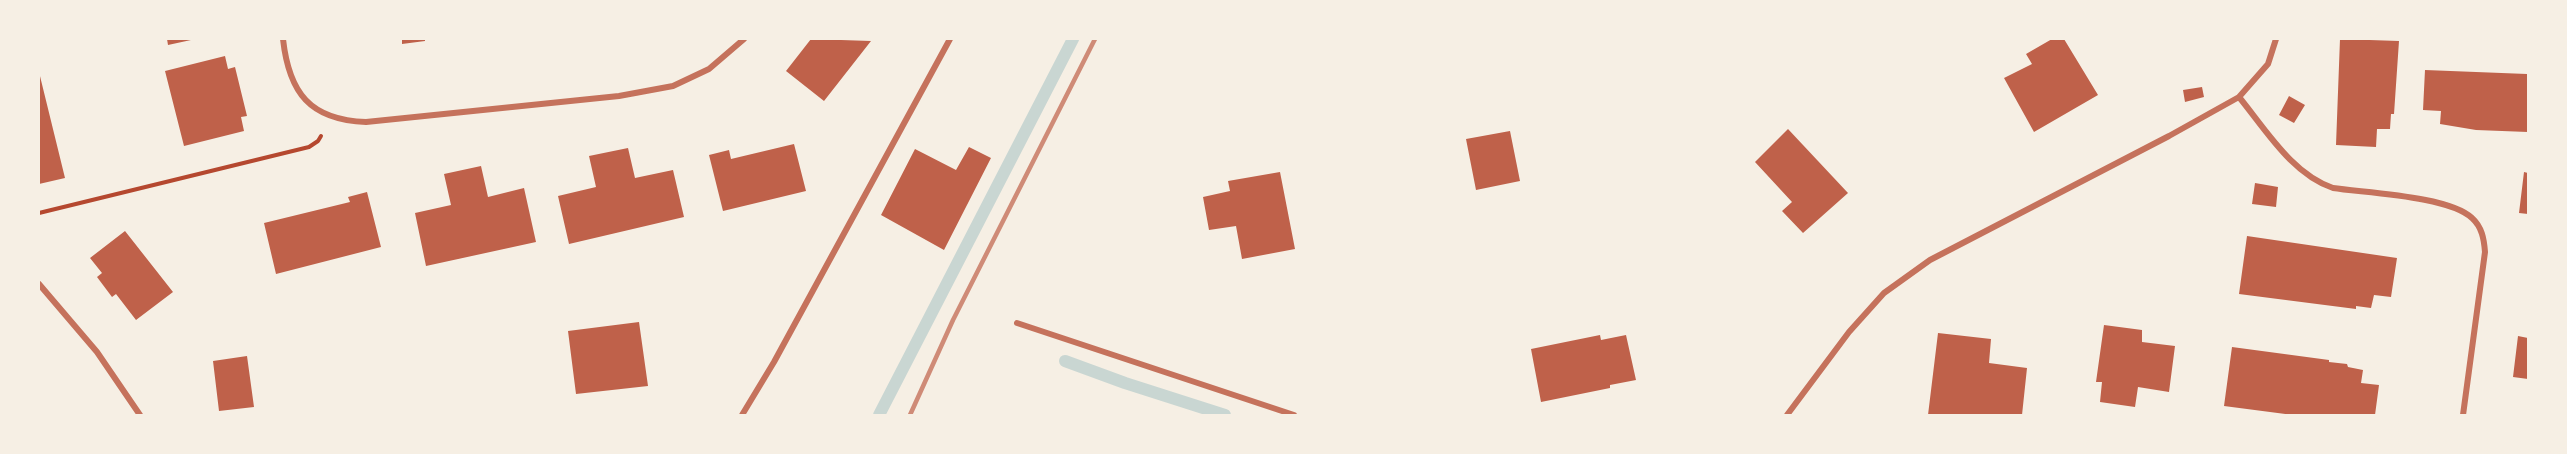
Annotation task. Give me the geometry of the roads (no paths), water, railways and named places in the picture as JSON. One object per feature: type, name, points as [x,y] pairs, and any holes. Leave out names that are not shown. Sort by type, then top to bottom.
[{"type":"street","points":[[283,39],[285,60],[296,88],[304,100],[330,117],[366,122],[648,91],[690,79],[709,69],[744,39]]},
{"type":"street","points":[[742,415],[780,351],[950,39]]},
{"type":"street","points":[[1787,415],[1849,332],[1884,293],[1930,260],[2239,98],[2268,64],[2276,39]]},
{"type":"street","points":[[2239,98],[2299,169],[2317,183],[2333,188],[2442,203],[2462,211],[2481,229],[2485,252],[2463,415]]},
{"type":"street","points":[[39,284],[97,352],[140,415]]},
{"type":"street","points":[[1017,323],[1294,415]]},
{"type":"waterway","points":[[879,415],[1073,39]]},
{"type":"waterway","points":[[1065,361],[1225,415]]},
{"type":"railway","points":[[910,415],[953,320],[1095,39]]}]
